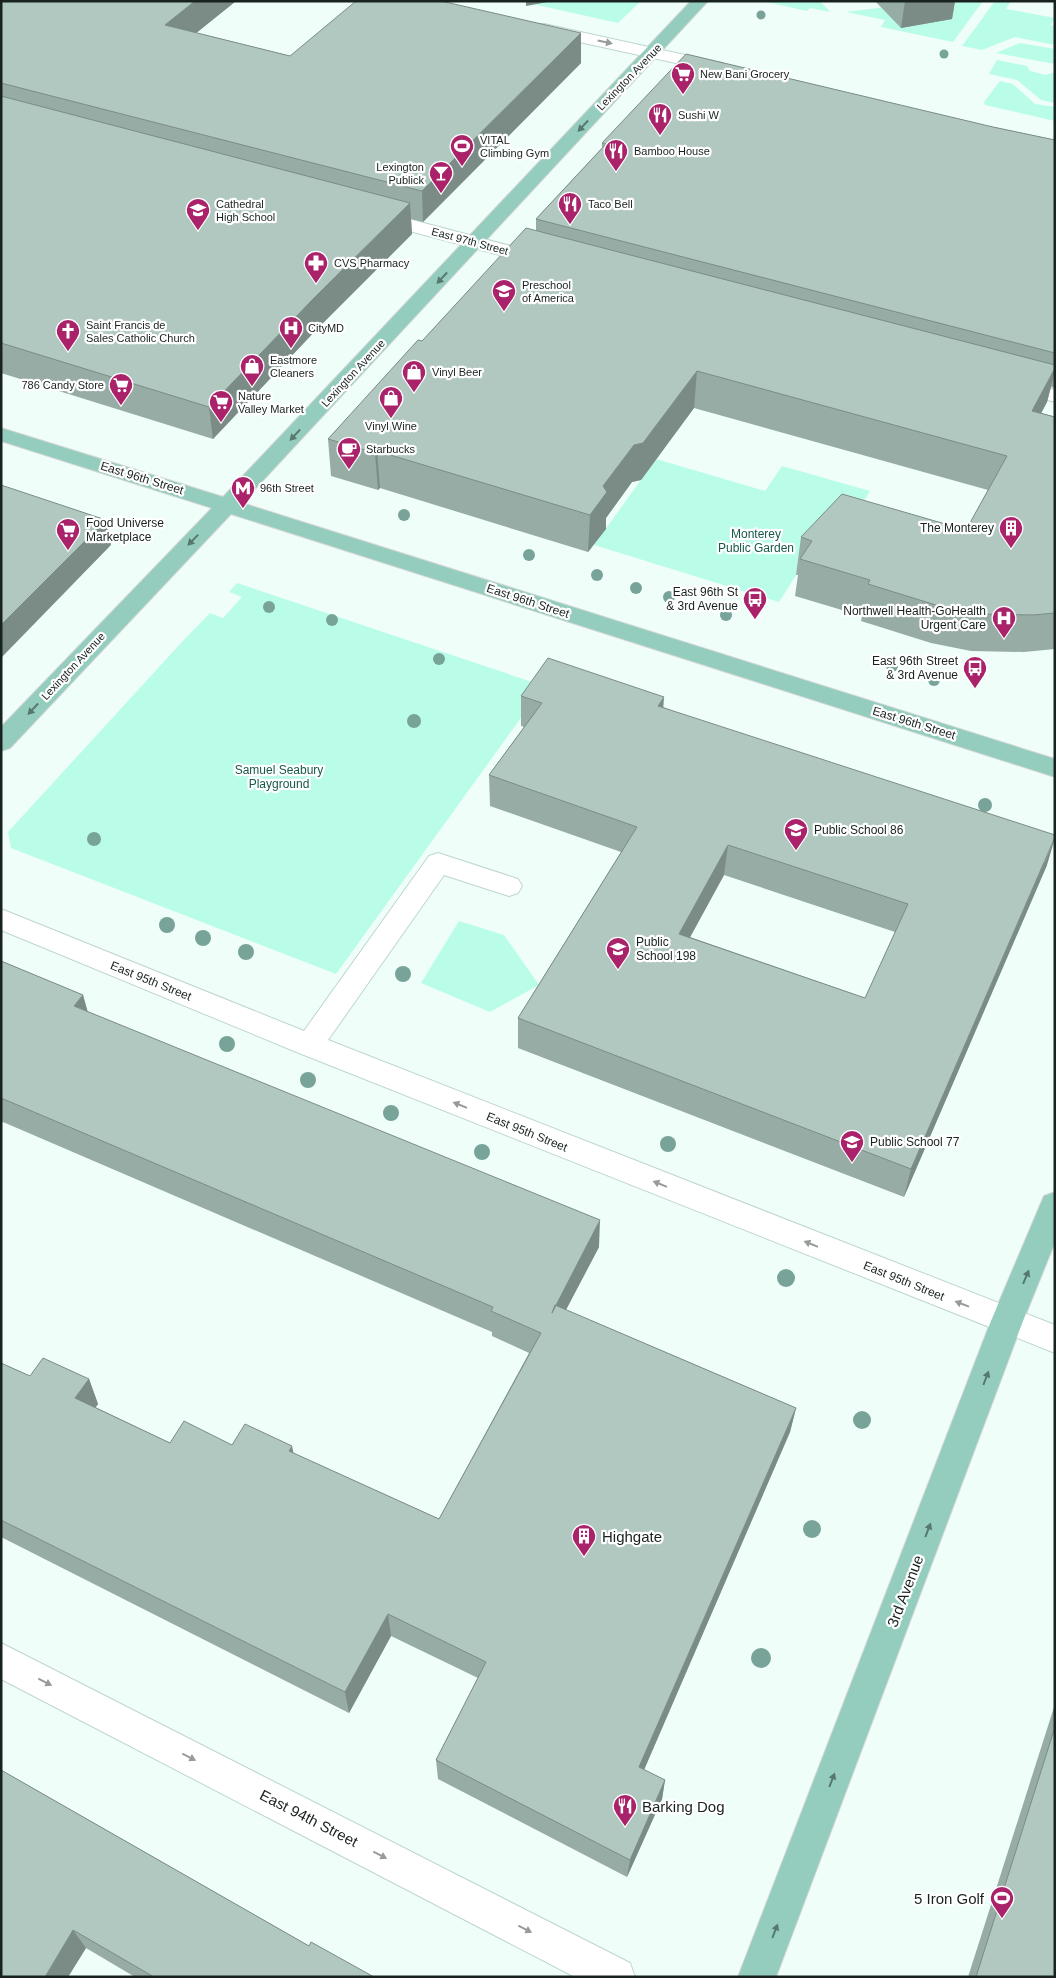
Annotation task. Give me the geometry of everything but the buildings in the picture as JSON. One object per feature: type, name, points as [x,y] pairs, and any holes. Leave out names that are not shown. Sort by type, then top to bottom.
[{"type":"main road","name":"Lexington Avenue","points":[[1,742],[268,464],[700,1]]},
{"type":"main road","name":"East 96th Street","points":[[1,434],[1055,768]]},
{"type":"main road","name":"3rd Avenue","points":[[757,1977],[1007,1322],[1055,1205]]},
{"type":"street","points":[[528,25],[735,72]]},
{"type":"street","name":"East 97th Street","points":[[362,212],[557,264]]},
{"type":"street","points":[[997,380],[1055,396]]},
{"type":"street","points":[[309,1045],[438,863],[509,886]]},
{"type":"street","name":"East 95th Street","points":[[1,919],[309,1045],[1055,1340]]},
{"type":"street","name":"East 94th Street","points":[[1,1660],[616,1977]]},
{"type":"green space","points":[[519,1],[641,1],[618,23]]},
{"type":"green space","points":[[762,1],[820,1],[830,12],[810,8],[807,11]]},
{"type":"green space","points":[[933,1],[983,1],[953,42],[881,27],[885,20],[846,12]]},
{"type":"green space","points":[[995,1],[1011,1],[1006,9],[1055,18],[1051,25],[1055,26],[1055,45],[1015,37],[982,50],[962,46]]},
{"type":"green space","points":[[1020,43],[1055,49],[1055,64],[996,53]]},
{"type":"green space","points":[[997,60],[1027,66],[1030,71],[1046,75],[1055,72],[1055,103],[1041,100],[1017,80],[989,74]]},
{"type":"green space","points":[[1000,81],[1013,84],[1035,104],[1055,107],[1055,121],[985,105],[984,102]]},
{"type":"green space","name":"Monterey Public Garden","points":[[656,459],[765,491],[782,466],[870,491],[844,534],[826,528],[779,602],[594,545]]},
{"type":"green space","name":"Samuel Seabury Playground","points":[[237,583],[544,686],[336,974],[11,848],[8,832],[181,643],[210,613],[223,618],[242,597],[229,592]]},
{"type":"green space","points":[[459,921],[504,935],[539,985],[490,1012],[421,983]]},
{"type":"place","name":"New Bani Grocery","points":[[683,95]]},
{"type":"place","name":"Sushi W","points":[[660,136]]},
{"type":"place","name":"VITAL Climbing Gym","points":[[462,167]]},
{"type":"place","name":"Bamboo House","points":[[616,172]]},
{"type":"place","name":"Lexington Publick","points":[[441,194]]},
{"type":"place","name":"Taco Bell","points":[[570,225]]},
{"type":"place","name":"Cathedral High School","points":[[198,231]]},
{"type":"place","name":"CVS Pharmacy","points":[[316,284]]},
{"type":"place","name":"Preschool of America","points":[[504,312]]},
{"type":"place","name":"CityMD","points":[[291,349]]},
{"type":"place","name":"Saint Francis de Sales Catholic Church","points":[[68,352]]},
{"type":"place","name":"Eastmore Cleaners","points":[[252,387]]},
{"type":"place","name":"Vinyl Beer","points":[[414,393]]},
{"type":"place","name":"786 Candy Store","points":[[121,406]]},
{"type":"place","name":"Vinyl Wine","points":[[391,419]]},
{"type":"place","name":"Nature Valley Market","points":[[221,423]]},
{"type":"place","name":"Starbucks","points":[[349,470]]},
{"type":"place","name":"96th Street","points":[[243,509]]},
{"type":"place","name":"The Monterey","points":[[1011,549]]},
{"type":"place","name":"Food Universe Marketplace","points":[[68,551]]},
{"type":"place","name":"East 96th St & 3rd Avenue","points":[[755,620]]},
{"type":"place","name":"Northwell Health-GoHealth Urgent Care","points":[[1004,639]]},
{"type":"place","name":"East 96th Street & 3rd Avenue","points":[[975,689]]},
{"type":"place","name":"Public School 86","points":[[796,851]]},
{"type":"place","name":"Public School 198","points":[[618,970]]},
{"type":"place","name":"Public School 77","points":[[852,1163]]},
{"type":"place","name":"Highgate","points":[[584,1557]]},
{"type":"place","name":"Barking Dog","points":[[625,1827]]},
{"type":"place","name":"5 Iron Golf","points":[[1002,1919]]}]
